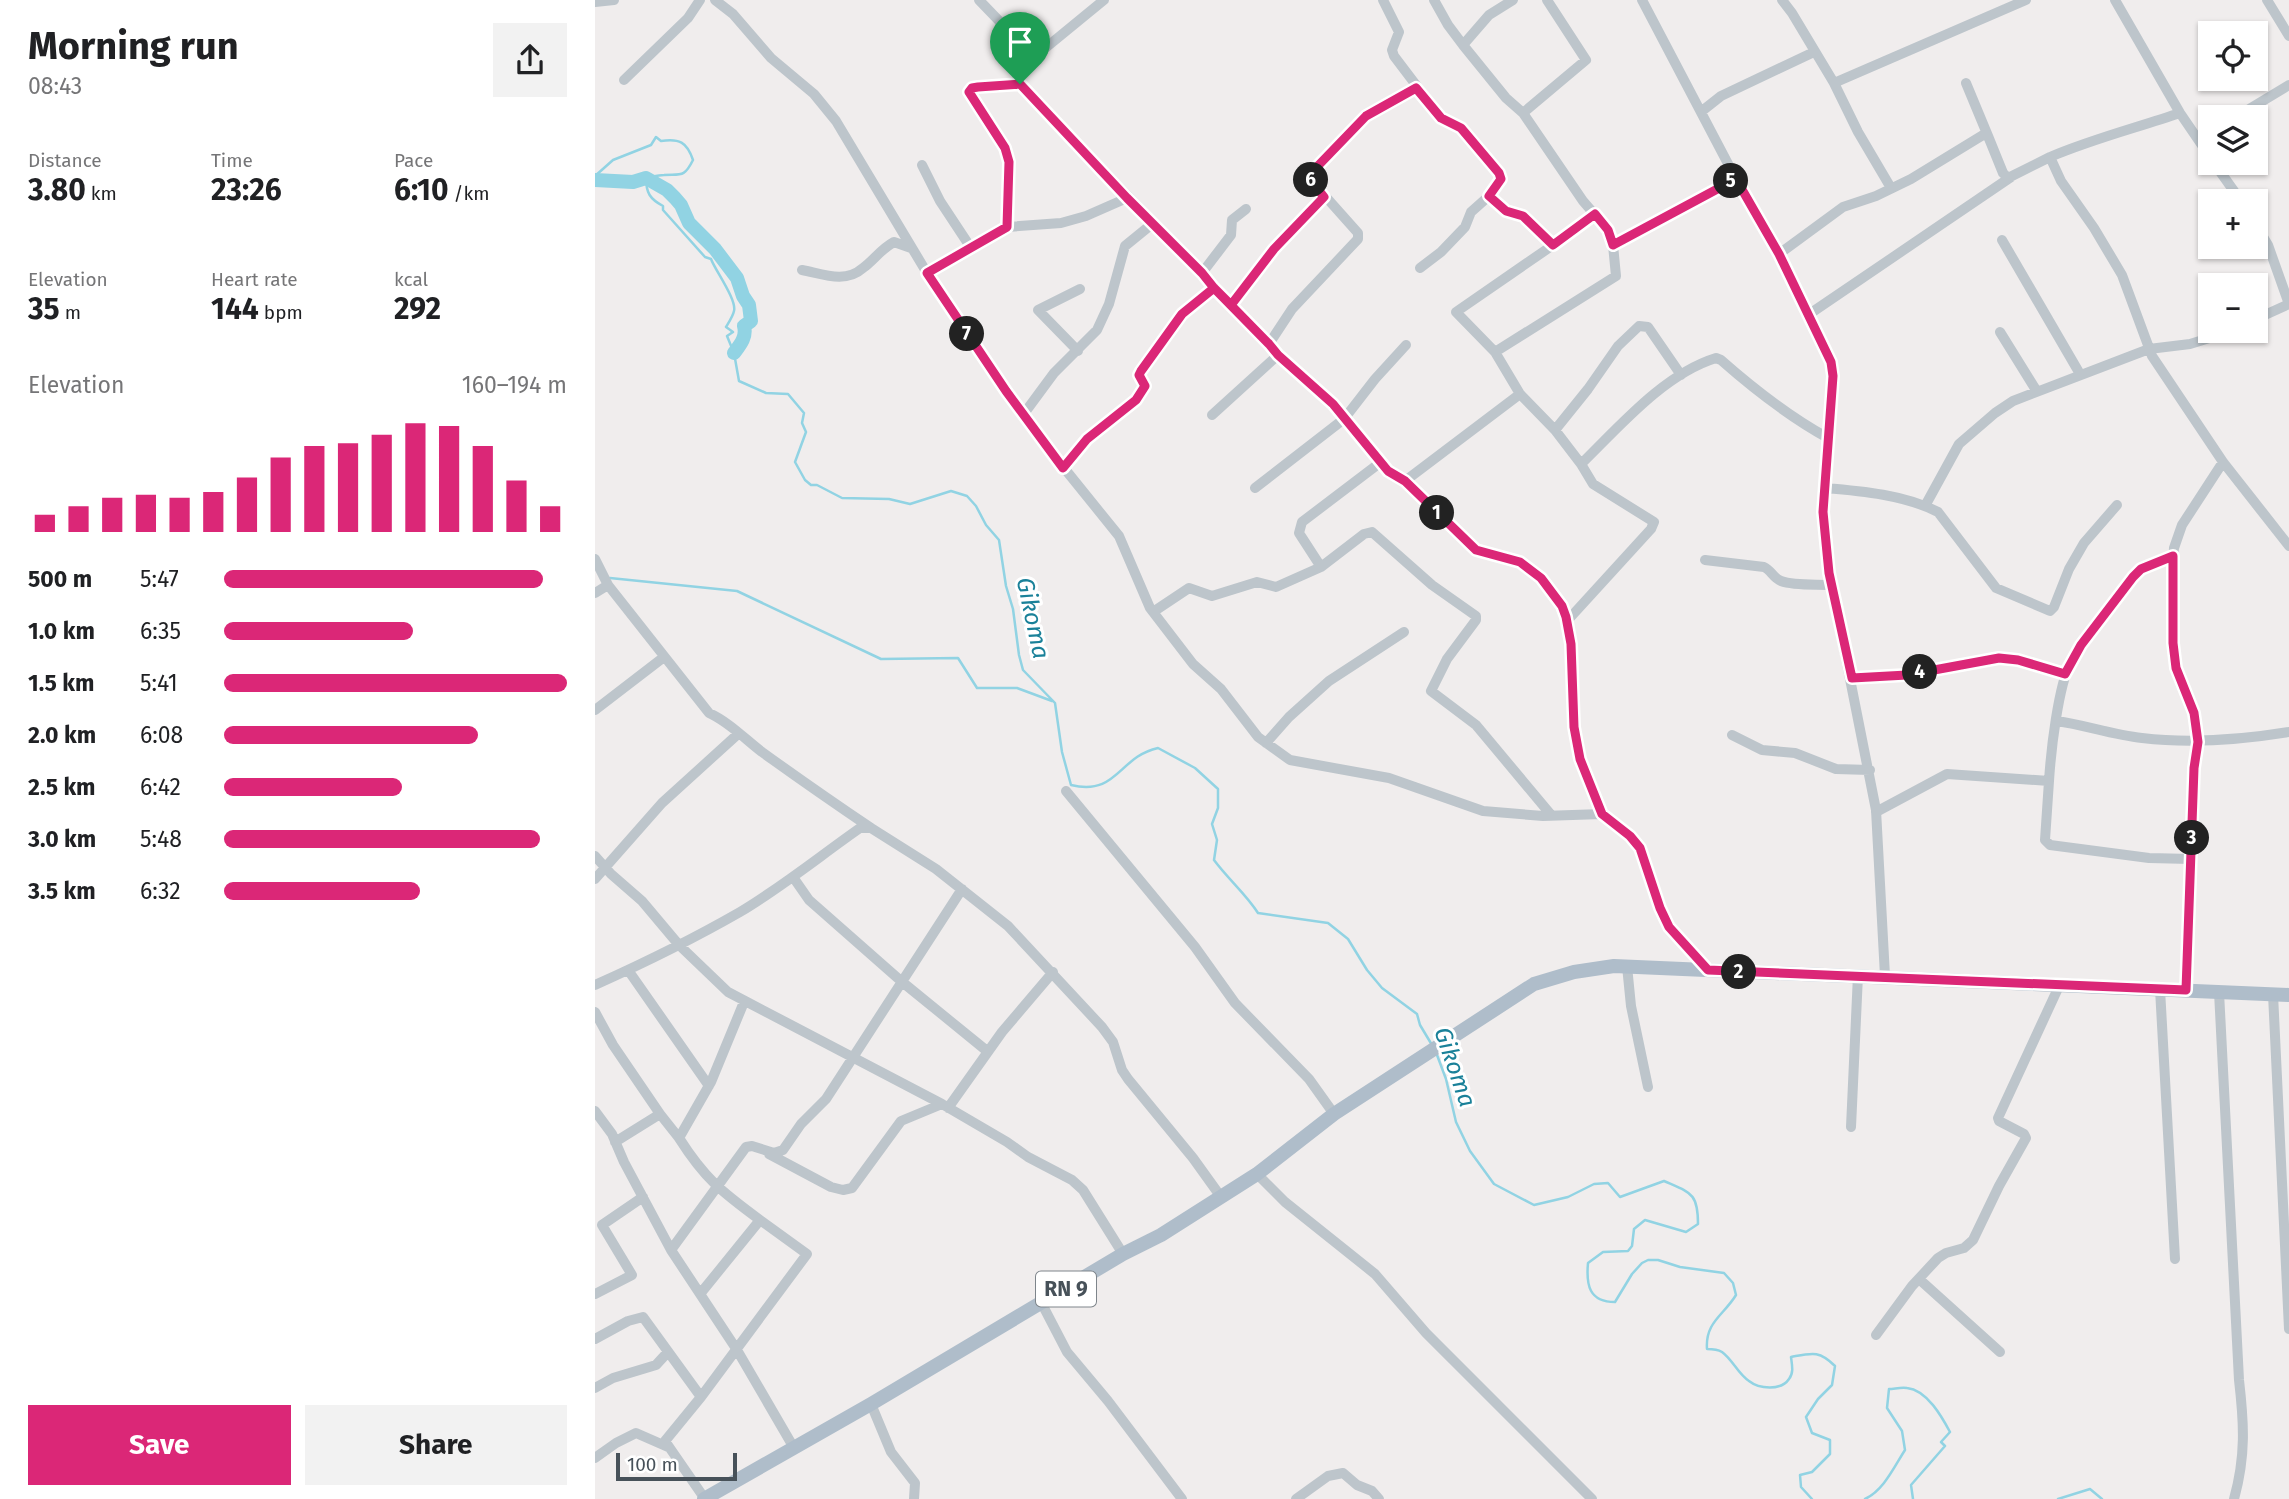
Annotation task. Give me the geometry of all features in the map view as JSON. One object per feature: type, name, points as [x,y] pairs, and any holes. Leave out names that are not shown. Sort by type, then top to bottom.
[{"type":"main road","name":"RN 9","points":[[705,1499],[1221,1197],[1257,1174],[1334,1114],[1534,984],[1574,972],[1627,966],[2289,995]]},
{"type":"street","points":[[595,2],[614,0]]},
{"type":"street","points":[[624,80],[688,18],[700,0]]},
{"type":"street","points":[[715,0],[733,14],[771,58],[814,94],[836,121],[927,273],[1023,415],[1119,536],[1142,593],[1153,612],[1193,664],[1221,689],[1250,729],[1290,760],[1389,778],[1483,811],[1552,816],[1602,814]]},
{"type":"street","points":[[979,0],[1029,61]]},
{"type":"street","points":[[1104,0],[1029,61],[1017,75],[1020,84],[1278,355],[1333,404],[1388,471],[1405,481],[1476,550],[1520,562],[1541,578],[1562,606],[1567,621],[1571,644],[1574,727],[1580,759],[1602,814],[1630,836],[1640,848],[1669,927],[1708,970]]},
{"type":"street","points":[[1383,0],[1399,32],[1392,50],[1416,88],[1441,118],[1461,128],[1499,173],[1501,179],[1489,196],[1469,214],[1465,227],[1441,252],[1420,268]]},
{"type":"street","points":[[1434,0],[1463,45],[1506,98],[1523,113],[1583,201],[1608,230],[1613,245],[1616,276],[1495,352]]},
{"type":"street","points":[[1463,45],[1493,5],[1513,0]]},
{"type":"street","points":[[1523,113],[1586,60],[1547,0]]},
{"type":"street","points":[[1642,0],[1736,179],[1779,254],[1831,362],[1833,376],[1823,512],[1831,585],[1852,678],[1876,812],[1885,976]]},
{"type":"street","points":[[1781,0],[1792,13],[1834,83],[1858,132],[1891,188]]},
{"type":"street","points":[[1834,83],[2009,4],[2027,0]]},
{"type":"street","points":[[2115,0],[2180,113],[2198,139]]},
{"type":"street","points":[[2267,0],[2286,22],[2289,36]]},
{"type":"street","points":[[1702,111],[1721,96],[1814,52]]},
{"type":"street","points":[[1966,83],[2003,173],[2011,177]]},
{"type":"street","points":[[1007,227],[1009,162],[1005,148],[969,92],[978,87],[1020,84]]},
{"type":"street","points":[[2256,105],[2289,85]]},
{"type":"street","points":[[1269,344],[1285,316],[1358,239],[1358,233],[1309,178],[1312,172],[1366,116],[1416,88]]},
{"type":"street","points":[[1808,315],[2011,177],[2078,145],[2180,113]]},
{"type":"street","points":[[1779,254],[1843,207],[1891,188],[1983,135],[1988,136]]},
{"type":"street","points":[[2050,157],[2061,181],[2122,275],[2149,349],[2223,462],[2289,546]]},
{"type":"street","points":[[922,165],[940,201],[971,248]]},
{"type":"street","points":[[1613,245],[1736,179]]},
{"type":"street","points":[[1489,196],[1506,211],[1523,216],[1553,245]]},
{"type":"street","points":[[1231,305],[1274,249],[1324,197]]},
{"type":"street","points":[[927,273],[1007,227],[1061,223],[1086,216],[1127,198]]},
{"type":"street","points":[[1202,273],[1231,235],[1232,220],[1247,209]]},
{"type":"street","points":[[1567,621],[1654,526],[1649,517],[1593,484],[1555,430],[1520,394],[1495,352],[1457,312],[1595,214]]},
{"type":"street","points":[[1023,415],[1054,373],[1078,351],[1103,318],[1125,246],[1152,224]]},
{"type":"street","points":[[2002,240],[2080,374]]},
{"type":"street","points":[[802,270],[842,277],[864,268],[885,246],[894,242],[905,244],[913,250]]},
{"type":"street","points":[[2268,243],[2289,304],[2268,314]]},
{"type":"street","points":[[1063,468],[1087,439],[1136,400],[1145,386],[1139,375],[1141,371],[1182,314],[1214,288]]},
{"type":"street","points":[[1078,351],[1038,310],[1080,289]]},
{"type":"street","points":[[1555,430],[1618,346],[1639,326],[1648,327],[1681,375]]},
{"type":"street","points":[[2000,332],[2036,390]]},
{"type":"street","points":[[1925,506],[1959,444],[2005,406],[2036,390],[2149,349],[2198,342]]},
{"type":"street","points":[[1255,488],[1344,419],[1406,345]]},
{"type":"street","points":[[1212,415],[1278,355]]},
{"type":"street","points":[[1581,464],[1627,420],[1681,375],[1711,359],[1721,360],[1794,419],[1828,438]]},
{"type":"street","points":[[1405,481],[1520,394]]},
{"type":"street","points":[[1321,567],[1299,533],[1299,526],[1381,462]]},
{"type":"street","points":[[2186,990],[2194,768],[2198,742],[2194,713],[2176,668],[2173,643],[2173,556],[2182,525],[2223,462]]},
{"type":"street","points":[[1825,488],[1865,492],[1925,506],[1944,517],[1996,588],[2050,611],[2084,542],[2117,505]]},
{"type":"street","points":[[1153,612],[1189,588],[1212,596],[1257,582],[1276,587],[1321,567],[1364,534],[1372,533],[1432,585],[1476,616],[1476,620],[1447,659],[1431,691],[1476,725],[1552,816]]},
{"type":"street","points":[[2173,556],[2141,569],[2133,577],[2081,645],[2065,674],[2049,781],[2045,840],[2050,845],[2149,858],[2191,859]]},
{"type":"street","points":[[595,559],[608,585],[709,713],[722,719],[738,734],[871,828],[936,869],[999,918],[1053,972],[1102,1027],[1113,1042],[1122,1070],[1128,1079],[1193,1158],[1221,1197]]},
{"type":"street","points":[[1706,560],[1764,567],[1784,582],[1831,585]]},
{"type":"street","points":[[595,593],[608,585]]},
{"type":"street","points":[[1266,743],[1289,717],[1329,681],[1404,632]]},
{"type":"street","points":[[595,710],[664,657]]},
{"type":"street","points":[[1852,678],[1907,675],[1999,658],[2018,660],[2065,674]]},
{"type":"street","points":[[2057,722],[2143,738],[2198,742],[2255,738],[2289,732]]},
{"type":"street","points":[[595,879],[662,803],[738,734]]},
{"type":"street","points":[[1732,735],[1762,750],[1795,753],[1836,769],[1870,770]]},
{"type":"street","points":[[1876,812],[1947,774],[2049,781]]},
{"type":"street","points":[[1066,791],[1195,947],[1235,1003],[1308,1079],[1334,1114]]},
{"type":"street","points":[[595,985],[680,945],[742,911],[860,828],[871,828]]},
{"type":"street","points":[[595,856],[642,901],[720,986],[744,1002],[945,1106],[1078,1184],[1123,1254]]},
{"type":"street","points":[[793,877],[809,900],[901,981],[987,1051]]},
{"type":"street","points":[[763,1151],[774,1153],[783,1150],[801,1124],[826,1099],[962,889]]},
{"type":"street","points":[[1627,966],[1631,1006],[1648,1087]]},
{"type":"street","points":[[628,970],[709,1086]]},
{"type":"street","points":[[671,1250],[746,1147],[752,1146],[763,1151],[831,1187],[843,1190],[852,1188],[901,1121],[945,1106],[1053,972]]},
{"type":"street","points":[[1851,1127],[1859,975]]},
{"type":"street","points":[[1876,1335],[1919,1279],[1942,1255],[1964,1248],[1973,1240],[2026,1138],[1998,1118],[2060,984]]},
{"type":"street","points":[[2160,989],[2175,1259]]},
{"type":"street","points":[[2219,992],[2239,1380],[2244,1429],[2242,1465],[2234,1499]]},
{"type":"street","points":[[2273,994],[2289,1329]]},
{"type":"street","points":[[679,1138],[709,1086],[744,1002]]},
{"type":"street","points":[[595,1012],[613,1045],[660,1114],[717,1189],[807,1254],[737,1350],[665,1441],[705,1499]]},
{"type":"street","points":[[595,1111],[599,1125],[615,1142],[671,1250],[737,1350],[794,1448]]},
{"type":"street","points":[[615,1142],[660,1114]]},
{"type":"street","points":[[1257,1174],[1285,1202],[1375,1274],[1426,1333],[1592,1499]]},
{"type":"street","points":[[602,1225],[643,1197]]},
{"type":"street","points":[[595,1214],[632,1275],[595,1294]]},
{"type":"street","points":[[700,1294],[760,1220]]},
{"type":"street","points":[[1919,1279],[2000,1352]]},
{"type":"street","points":[[1042,1304],[1067,1352],[1108,1401],[1182,1499]]},
{"type":"street","points":[[595,1339],[628,1321],[643,1317],[701,1397]]},
{"type":"street","points":[[595,1388],[624,1374],[656,1365],[667,1353]]},
{"type":"street","points":[[871,1404],[874,1418],[891,1452],[915,1483],[914,1499]]},
{"type":"street","points":[[595,1458],[636,1433],[668,1447]]},
{"type":"street","points":[[1296,1499],[1328,1476],[1343,1473],[1357,1485],[1372,1491],[1379,1499]]},
{"type":"waterway","name":"Gikoma","points":[[595,176],[613,160],[651,145],[656,137],[661,141],[673,140],[685,145],[693,160],[687,170],[678,175],[646,178],[648,192],[705,257],[711,259],[729,293],[734,311],[726,327],[733,332],[727,336],[734,353],[739,381],[766,393],[788,394],[804,413],[802,423],[806,432],[795,462],[805,480],[842,498],[889,499],[910,504],[951,491],[967,496],[999,540],[1023,670],[1055,703],[1062,752],[1071,785],[1099,785],[1134,759],[1158,748],[1195,768],[1218,789],[1218,808],[1212,824],[1217,840],[1214,860],[1258,913],[1328,923],[1348,939],[1382,988],[1417,1014],[1432,1045]]},
{"type":"waterway","points":[[595,180],[633,182],[646,178],[667,190],[681,205],[689,223],[715,249],[737,278],[749,305],[751,321],[744,326],[744,337],[734,353]]},
{"type":"waterway","points":[[610,578],[737,591],[881,659],[958,658],[977,688],[1017,688],[1052,701]]},
{"type":"waterway","name":"Gikoma","points":[[1437,1055],[1446,1079],[1456,1122],[1470,1151],[1494,1184],[1534,1205],[1568,1197],[1594,1184],[1608,1183],[1620,1197],[1664,1181],[1691,1195],[1696,1206],[1698,1224],[1686,1232],[1645,1220],[1634,1229],[1632,1246],[1628,1251],[1603,1252],[1588,1263],[1591,1291],[1600,1299],[1615,1302],[1632,1274],[1648,1260],[1724,1273],[1733,1283],[1736,1295],[1712,1325],[1707,1349],[1722,1352],[1745,1378],[1764,1387],[1781,1386],[1791,1377],[1791,1357],[1820,1355],[1835,1366],[1832,1385],[1806,1417],[1812,1433],[1830,1440],[1830,1454],[1812,1472],[1800,1475],[1801,1487],[1812,1499]]},
{"type":"waterway","name":"Gikoma","points":[[1865,1499],[1883,1484],[1905,1450],[1902,1431],[1887,1408],[1889,1389],[1902,1388],[1914,1390],[1927,1399],[1950,1432],[1941,1442],[1945,1446],[1911,1485],[1913,1499]]},
{"type":"waterway","name":"Gikoma","points":[[2058,1499],[2090,1489],[2102,1499]]},
{"type":"route","points":[[1020,84],[978,87],[969,92],[1005,148],[1009,162],[1007,227],[927,273],[1006,391],[1063,468],[1087,439],[1136,400],[1145,386],[1139,375],[1141,371],[1182,314],[1214,288],[1231,305],[1274,249],[1324,197],[1309,178],[1312,172],[1366,116],[1416,88],[1441,118],[1461,128],[1499,173],[1501,179],[1489,196],[1495,203],[1530,221],[1553,245],[1595,214],[1608,230],[1613,245],[1736,179],[1779,254],[1831,362],[1833,376],[1823,512],[1829,573],[1852,678],[1907,675],[1999,658],[2011,658],[2065,674],[2081,645],[2133,577],[2141,569],[2173,556],[2173,643],[2176,668],[2194,713],[2198,742],[2194,768],[2186,990],[1708,970],[1669,927],[1640,848],[1630,836],[1602,814],[1580,759],[1574,727],[1571,644],[1566,617],[1562,606],[1541,578],[1520,562],[1476,550],[1405,481],[1388,471],[1341,412],[1278,355],[1214,288],[1202,273],[1020,84]]}]
